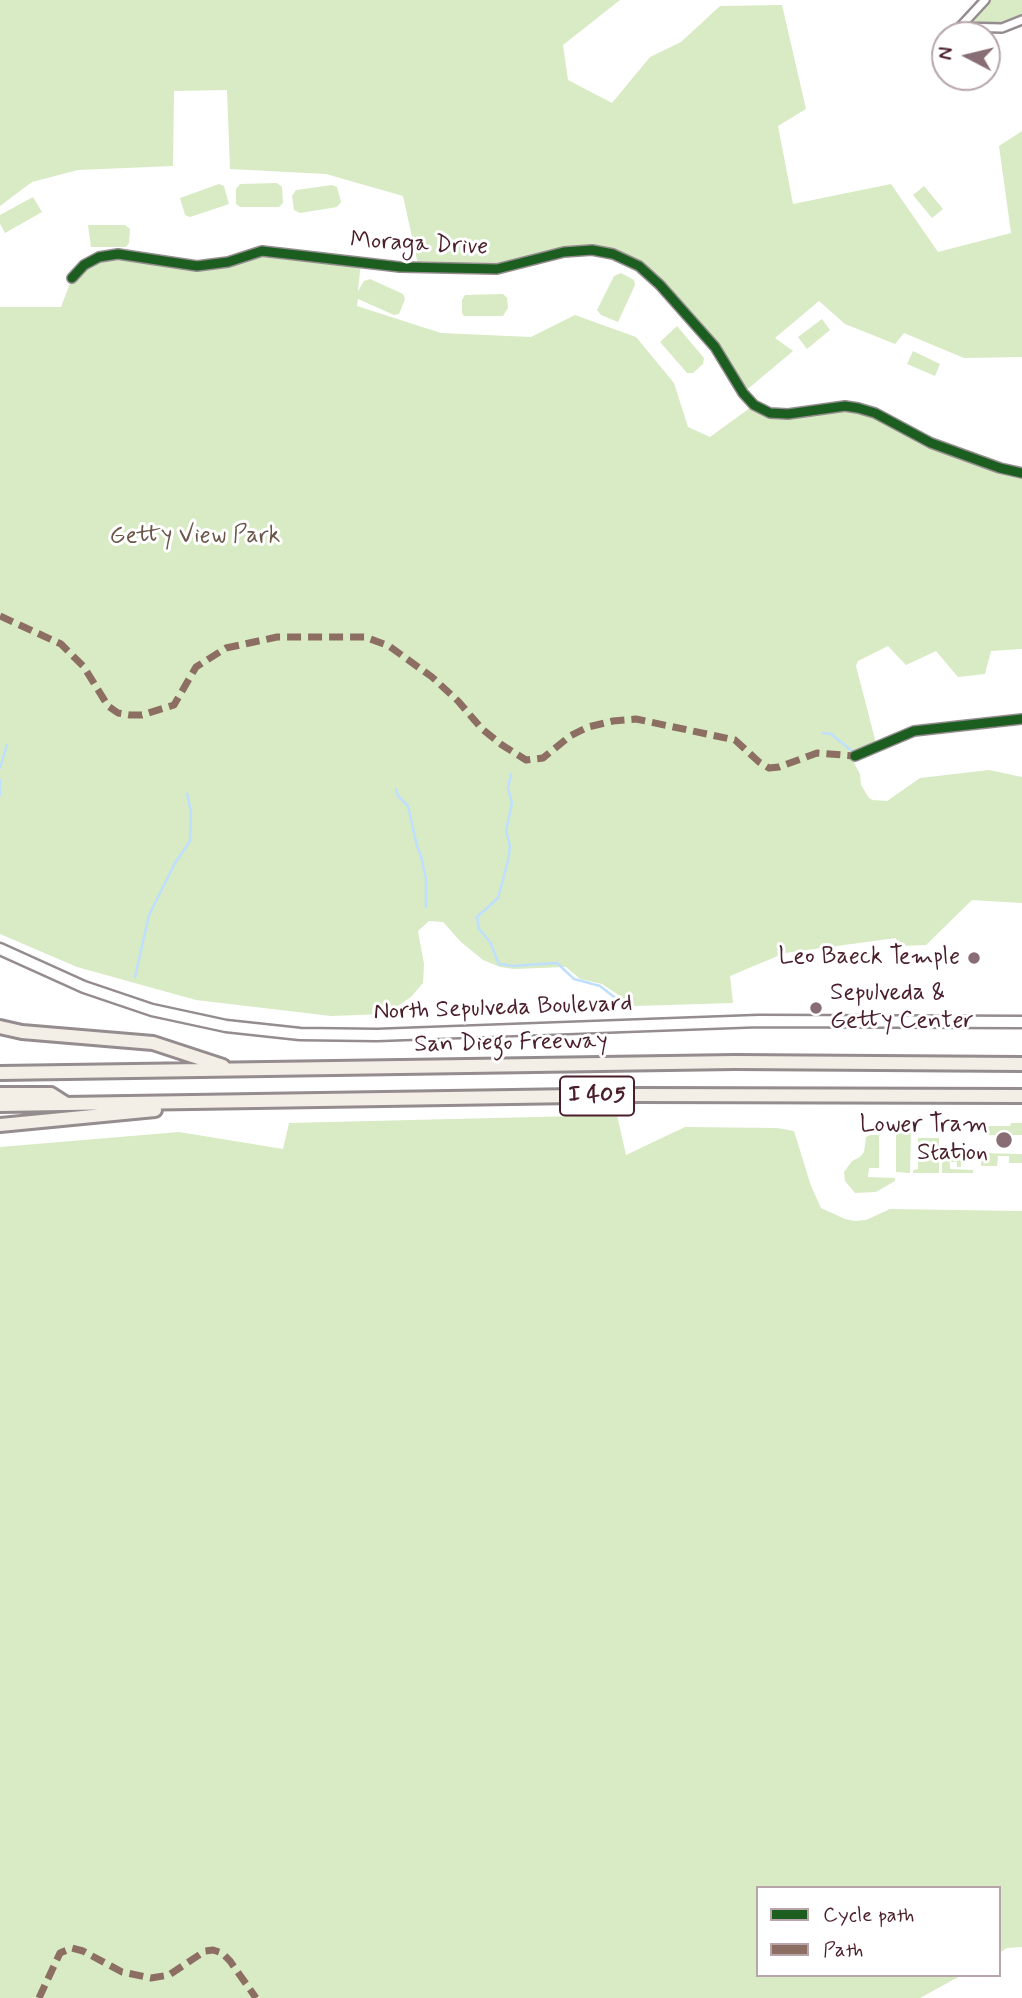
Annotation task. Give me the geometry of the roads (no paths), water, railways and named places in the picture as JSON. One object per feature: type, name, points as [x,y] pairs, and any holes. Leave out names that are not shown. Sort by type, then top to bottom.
[{"type":"highway","points":[[0,1027],[22,1032],[153,1044],[234,1070]]},
{"type":"highway","name":"San Diego Freeway","points":[[0,1073],[605,1064],[1022,1064]]},
{"type":"highway","points":[[0,1094],[51,1094],[66,1104]]},
{"type":"highway","name":"I 405","points":[[0,1105],[584,1096],[1022,1096]]},
{"type":"highway","points":[[0,1125],[243,1102]]},
{"type":"main road","name":"North Sepulveda Boulevard","points":[[0,949],[84,987],[152,1010],[226,1026],[300,1034],[377,1035],[759,1021],[1022,1022]]},
{"type":"street","points":[[966,21],[985,0]]},
{"type":"street","points":[[1001,28],[1022,20]]},
{"type":"street","name":"Moraga Drive","points":[[72,278],[84,265],[99,257],[118,254],[197,266],[228,262],[261,251],[410,268],[497,269],[564,252],[592,250],[613,254],[639,266],[660,285],[715,347],[743,393],[754,405],[769,413],[788,414],[845,406],[858,408],[875,413],[931,443],[1000,468],[1022,473]]},
{"type":"street","points":[[855,756],[915,731],[1022,719]]},
{"type":"waterway","points":[[823,733],[831,734],[852,751]]},
{"type":"waterway","points":[[0,768],[7,745]]},
{"type":"waterway","points":[[511,774],[508,788],[512,803],[506,831],[510,846],[508,861],[498,898],[477,917],[479,929],[490,942],[499,964],[513,966],[557,963],[574,979],[600,986],[631,1010]]},
{"type":"waterway","points":[[0,780],[0,795]]},
{"type":"waterway","points":[[396,789],[398,796],[408,806],[421,856],[426,879],[426,907]]},
{"type":"waterway","points":[[135,977],[149,915],[175,863],[190,841],[191,812],[187,794]]},
{"type":"place","name":"Leo Baeck Temple","points":[[974,958]]},
{"type":"place","name":"Sepulveda & Getty Center","points":[[816,1008]]},
{"type":"place","name":"Lower Tram Station","points":[[1004,1140]]},
{"type":"park label","name":"Getty View Park","points":[[195,537]]}]
